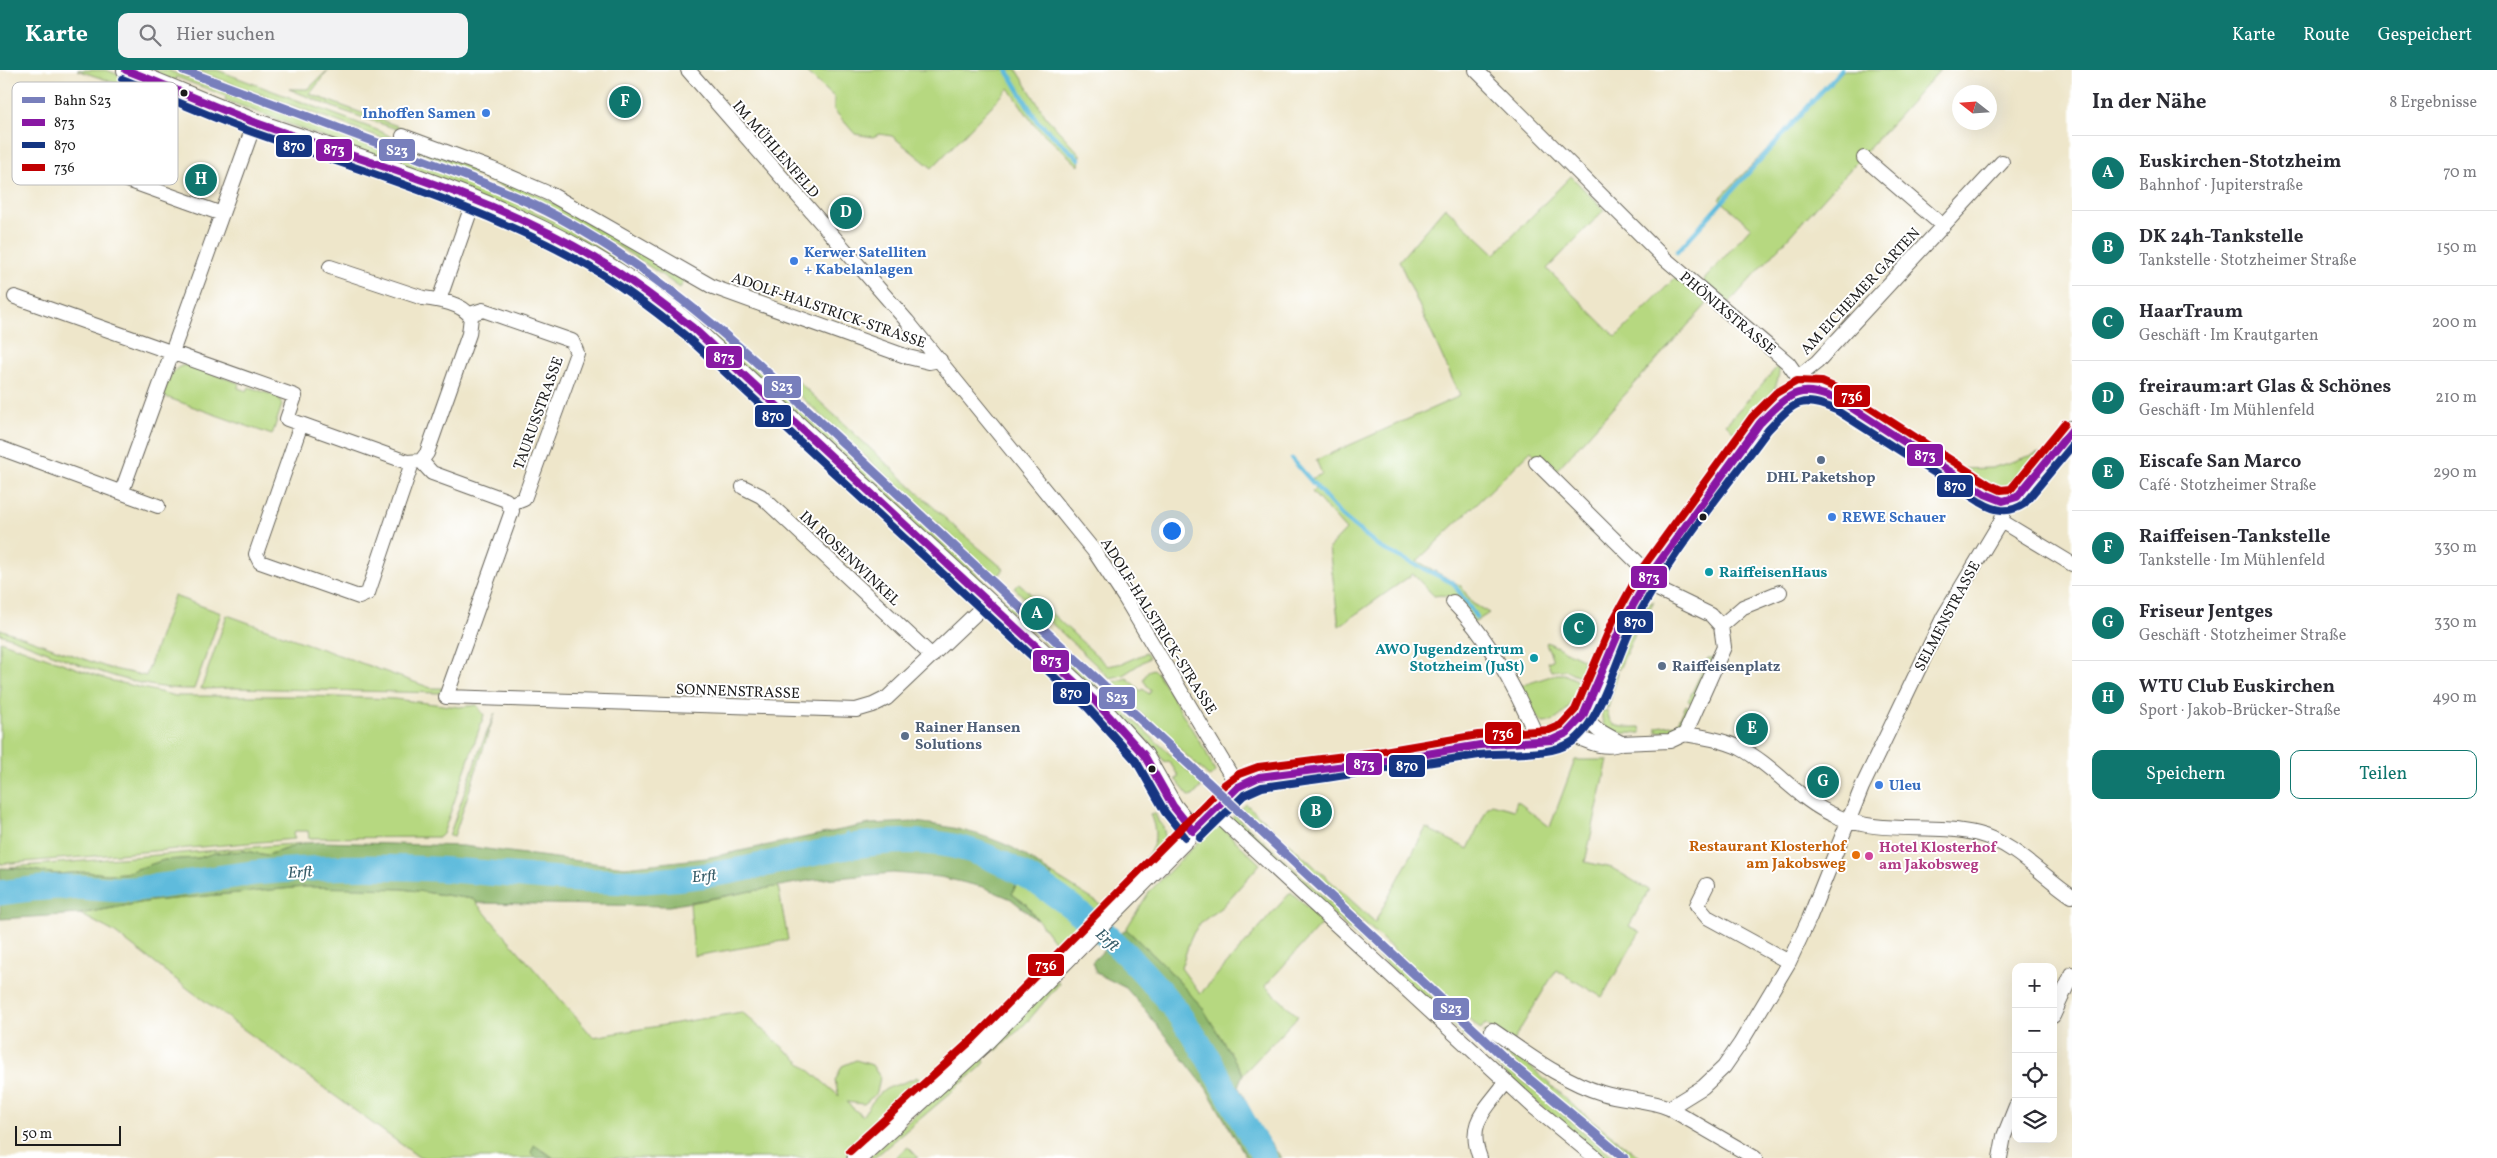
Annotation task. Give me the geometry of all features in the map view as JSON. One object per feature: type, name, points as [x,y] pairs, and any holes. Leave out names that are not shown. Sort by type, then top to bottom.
[{"type":"main road","points":[[857,1158],[981,1045],[1238,787],[1259,777],[1384,761],[1498,743],[1552,740],[1575,725],[1622,625],[1648,579],[1760,424],[1798,384],[1841,401],[1980,491],[2008,502]]},
{"type":"main road","name":"SELMENSTRASSE","points":[[2008,502],[2017,497],[2072,430]]},
{"type":"street","points":[[126,70],[156,82]]},
{"type":"street","name":"IM MÜHLENFELD","points":[[688,70],[940,360]]},
{"type":"street","name":"PHÖNIXSTRASSE","points":[[1476,70],[1663,257],[1788,363],[1798,384]]},
{"type":"street","points":[[178,91],[255,122],[338,149],[474,200],[540,227],[579,247],[663,302],[700,334],[1095,701],[1144,755],[1177,812],[1193,831]]},
{"type":"street","points":[[122,491],[255,122]]},
{"type":"street","name":"ADOLF-HALSTRICK-STRASSE","points":[[403,136],[492,169],[552,195],[714,287],[908,358],[929,362],[940,360],[1098,557],[1238,787]]},
{"type":"street","name":"AM EICHEMER GARTEN","points":[[1864,158],[1943,226]]},
{"type":"street","name":"AM EICHEMER GARTEN","points":[[1798,384],[2002,162]]},
{"type":"street","points":[[141,185],[222,214]]},
{"type":"street","points":[[439,300],[474,200]]},
{"type":"street","name":"TAURUSSTRASSE","points":[[330,267],[424,298],[439,300],[459,307],[470,314],[483,310],[572,341],[577,353],[524,499],[510,506]]},
{"type":"street","points":[[15,297],[295,396],[287,419],[416,462],[432,473],[506,500],[510,506]]},
{"type":"street","points":[[301,424],[256,554],[260,562],[359,597],[368,593],[416,462],[427,453],[469,334],[472,321],[470,314]]},
{"type":"street","points":[[0,448],[122,491],[158,506]]},
{"type":"street","points":[[1536,462],[1648,579],[1711,615],[1721,626],[1724,647],[1686,734]]},
{"type":"street","name":"IM ROSENWINKEL","points":[[744,487],[761,496],[932,656]]},
{"type":"street","name":"SELMENSTRASSE","points":[[1669,1108],[1703,1087],[1724,1067],[1740,1044],[1788,962],[1809,919],[1862,787],[1944,616],[2001,520],[2008,502]]},
{"type":"street","name":"SONNENSTRASSE","points":[[510,506],[512,511],[446,697],[856,710],[887,698],[988,602]]},
{"type":"street","points":[[2001,520],[2072,564]]},
{"type":"street","points":[[1721,626],[1743,607],[1780,592]]},
{"type":"street","points":[[1453,602],[1490,649],[1528,715],[1539,742]]},
{"type":"street","points":[[1575,725],[1604,746],[1621,743],[1670,741],[1686,734],[1720,741],[1739,748],[1758,760],[1810,802],[1849,822],[1876,827],[1979,834],[2017,854],[2072,896]]},
{"type":"street","points":[[1575,725],[1598,730],[1621,743]]},
{"type":"street","points":[[1213,811],[1506,1082],[1559,1129],[1596,1158]]},
{"type":"street","points":[[1707,885],[1697,905],[1707,917],[1788,962]]},
{"type":"street","points":[[2057,1008],[2071,978]]},
{"type":"street","points":[[1492,1030],[1533,1058],[1594,1090],[1614,1096],[1657,1103],[1669,1108],[1755,1158]]},
{"type":"street","points":[[1480,1158],[1474,1139],[1476,1124],[1506,1082]]},
{"type":"street","points":[[2000,1158],[2004,1136],[2012,1116]]},
{"type":"green space","points":[[77,70],[106,70],[136,81],[112,82]]},
{"type":"green space","points":[[145,70],[167,70],[494,192],[548,218],[632,267],[690,308],[735,348],[1203,785],[1193,796],[1189,796],[1175,779],[1179,777],[1169,761],[1165,762],[1141,734],[931,536],[927,537],[655,285],[382,159],[225,100],[226,96],[176,77],[175,81]]},
{"type":"green space","points":[[195,70],[217,70],[382,132],[412,148],[439,155],[541,196],[686,278],[680,288],[625,250],[567,218],[446,162]]},
{"type":"green space","points":[[328,70],[310,94],[403,128],[399,130],[335,108],[289,89],[308,89]]},
{"type":"green space","points":[[804,70],[1017,70],[1046,117],[1080,154],[1079,166],[1034,125],[1009,88],[932,168],[892,136],[879,134],[873,137],[855,134],[834,110],[834,97]]},
{"type":"green space","points":[[1844,70],[1940,70],[1729,303],[1703,281],[1751,227],[1719,199]]},
{"type":"green space","points":[[178,99],[212,116],[178,106]]},
{"type":"green space","points":[[1571,176],[1604,210],[1547,269],[1616,337],[1675,278],[1707,304],[1553,474],[1531,451],[1417,561],[1461,586],[1472,603],[1489,613],[1474,623],[1458,602],[1448,596],[1434,596],[1413,574],[1339,626],[1329,548],[1346,530],[1312,492],[1317,485],[1311,479],[1322,474],[1316,460],[1460,396],[1399,261],[1445,207],[1495,254]]},
{"type":"green space","points":[[188,365],[239,383],[238,388],[247,391],[249,387],[279,397],[282,405],[272,435],[163,396],[174,371]]},
{"type":"green space","points":[[1779,365],[1779,375],[1771,394],[1739,437],[1726,424]]},
{"type":"green space","points":[[788,372],[959,531],[1004,569],[997,578],[784,381]]},
{"type":"green space","points":[[2039,453],[2019,481],[2011,487],[2003,489],[1985,484],[1957,469],[1992,468]]},
{"type":"green space","points":[[1019,583],[1108,666],[1123,663],[1146,653],[1149,658],[1123,675],[1110,678],[1014,588]]},
{"type":"green space","points":[[174,596],[221,613],[194,689],[170,688],[120,678],[0,634],[0,629],[109,668],[146,676]]},
{"type":"green space","points":[[1654,601],[1637,631],[1632,628],[1645,606]]},
{"type":"green space","points":[[227,615],[431,688],[442,688],[440,693],[234,688],[201,689]]},
{"type":"green space","points":[[1630,632],[1635,634],[1619,669],[1614,666]]},
{"type":"green space","points":[[0,641],[109,680],[176,696],[307,696],[394,699],[459,707],[477,705],[484,715],[443,834],[440,837],[309,838],[308,831],[295,831],[293,835],[295,839],[0,864]]},
{"type":"green space","points":[[1547,642],[1584,660],[1582,664],[1590,669],[1584,678],[1565,670],[1551,671],[1547,662],[1553,660]]},
{"type":"green space","points":[[1708,658],[1714,658],[1693,704],[1688,701]]},
{"type":"green space","points":[[1153,669],[1158,674],[1206,752],[1215,772],[1210,777],[1127,701],[1128,699],[1111,683],[1127,678],[1141,691],[1143,689],[1149,694],[1151,691],[1143,680],[1148,671]]},
{"type":"green space","points":[[1612,669],[1618,672],[1608,708],[1603,707]]},
{"type":"green space","points":[[1557,674],[1564,674],[1581,682],[1581,686],[1561,715],[1550,722],[1543,723],[1527,706],[1517,687]]},
{"type":"green space","points":[[1686,705],[1691,708],[1681,729],[1657,732],[1657,727],[1677,724]]},
{"type":"green space","points":[[1602,710],[1608,711],[1611,722],[1614,724],[1623,727],[1640,727],[1641,733],[1613,732],[1604,725]]},
{"type":"green space","points":[[495,713],[454,837],[449,836],[480,749]]},
{"type":"green space","points":[[1575,760],[1608,760],[1585,862],[1612,868],[1649,890],[1629,926],[1640,932],[1602,997],[1556,970],[1513,1041],[1485,1024],[1481,1030],[1241,809],[1246,804],[1375,922],[1426,828],[1468,849],[1488,807],[1492,804],[1514,810],[1517,801],[1550,827]]},
{"type":"green space","points":[[1155,813],[1159,823],[1162,824],[1165,837],[1161,848],[1155,855],[1151,853],[1148,855],[1152,859],[1146,866],[1142,861],[1151,850],[1155,839],[1150,814]]},
{"type":"green space","points":[[1235,815],[1474,1035],[1471,1034],[1468,1040],[1231,819]]},
{"type":"green space","points":[[915,822],[953,828],[989,838],[1013,848],[1052,874],[1049,884],[1019,879],[1012,894],[1026,904],[1038,921],[1011,899],[983,887],[940,877],[893,873],[813,880],[669,906],[477,903],[473,899],[403,889],[304,887],[151,901],[80,914],[0,919],[0,868],[26,869],[57,874],[86,872],[125,873],[164,860],[199,858],[214,853],[245,851],[267,855],[304,843],[322,842],[463,846],[625,867],[706,858],[870,824]]},
{"type":"green space","points":[[1221,827],[1260,864],[1223,906],[1199,924],[1191,937],[1181,968],[1200,994],[1291,892],[1323,922],[1265,986],[1298,1016],[1243,1074],[1202,1007],[1164,965],[1126,929],[1149,892],[1210,830]]},
{"type":"green space","points":[[304,843],[267,855],[245,851],[214,853],[199,858],[164,860],[125,873],[86,872],[57,874],[10,867]]},
{"type":"green space","points":[[1052,874],[1103,906],[1104,910],[1102,909],[1093,917],[1049,884]]},
{"type":"green space","points":[[1019,878],[1062,905],[1085,926],[1072,938],[1074,941],[995,1022],[992,1019],[1059,948],[1026,904],[1012,894]]},
{"type":"green space","points":[[340,886],[403,889],[473,899],[593,1037],[742,1012],[839,1096],[835,1081],[842,1066],[856,1060],[872,1065],[880,1077],[877,1093],[864,1104],[846,1102],[862,1116],[875,1098],[886,1089],[917,1077],[919,1079],[910,1101],[845,1158],[554,1158],[543,1150],[531,1153],[536,1158],[420,1158],[191,991],[114,932],[80,914],[151,901],[304,887]]},
{"type":"green space","points":[[778,886],[788,940],[694,956],[690,903]]},
{"type":"green space","points":[[1126,929],[1164,965],[1202,1007],[1243,1074],[1238,1086],[1263,1133],[1282,1158],[1247,1158],[1206,1088],[1145,1010],[1126,988],[1096,973],[1092,962]]},
{"type":"green space","points":[[1058,982],[1059,984],[1028,1021],[996,1051],[995,1048],[999,1039],[1050,987]]},
{"type":"green space","points":[[1485,1031],[1537,1066],[1523,1060],[1575,1107],[1641,1158],[1630,1158],[1556,1099],[1482,1033]]},
{"type":"green space","points":[[1476,1037],[1512,1072],[1615,1158],[1605,1158],[1566,1129],[1471,1042]]},
{"type":"green space","points":[[982,1055],[985,1062],[981,1067],[874,1158],[868,1158]]},
{"type":"green space","points":[[534,1145],[554,1158],[536,1158],[531,1153]]},
{"type":"green space","points":[[908,1147],[919,1158],[895,1158]]},
{"type":"waterway","points":[[1007,70],[1037,121],[1079,159]]},
{"type":"waterway","points":[[1677,252],[1841,70]]},
{"type":"waterway","points":[[1292,459],[1342,516],[1381,548],[1453,583],[1476,617]]},
{"type":"waterway","points":[[838,848],[848,834]]},
{"type":"waterway","name":"Erft","points":[[0,893],[53,887],[134,889],[254,873],[352,867],[439,869],[586,881],[644,881],[722,873],[858,845],[926,842],[960,848],[993,859],[1026,876],[1058,897],[1120,949],[1174,1008],[1197,1040],[1265,1158]]},
{"type":"rail line","name":"S23","points":[[183,70],[501,190],[587,233],[662,284],[755,361],[1510,1063],[1624,1158]]},
{"type":"transit line","name":"873","points":[[126,70],[156,82]]},
{"type":"transit line","name":"870","points":[[122,79],[129,82]]},
{"type":"transit line","name":"873","points":[[178,91],[259,124],[430,183],[515,217],[595,258],[657,300],[693,328],[1095,701],[1144,755],[1173,806],[1193,831]]},
{"type":"transit line","name":"870","points":[[178,103],[238,127],[424,192],[508,226],[588,266],[651,308],[686,336],[1088,708],[1136,761],[1165,812],[1185,837]]},
{"type":"transit line","name":"736","points":[[850,1151],[974,1038],[1224,785],[1239,774],[1258,767],[1384,751],[1478,735],[1549,730],[1561,725],[1575,710],[1613,621],[1641,570],[1752,417],[1776,393],[1797,381],[1822,382],[1845,392],[1990,485],[2001,490],[2011,489],[2064,424]]},
{"type":"transit line","name":"873","points":[[1193,831],[1238,787],[1259,777],[1385,761],[1480,745],[1552,740],[1567,733],[1583,716],[1622,625],[1650,575],[1760,423],[1780,404],[1796,394],[1815,392],[1841,401],[1985,494],[2003,501],[2017,497],[2072,430]]},
{"type":"transit line","name":"870","points":[[1200,838],[1244,795],[1262,787],[1479,755],[1539,752],[1562,747],[1572,742],[1591,721],[1631,629],[1661,577],[1713,502],[1768,430],[1784,413],[1798,404],[1805,402],[1813,403],[1836,410],[1980,502],[1991,508],[2002,510],[2013,509],[2024,504],[2072,446]]},
{"type":"place","name":"Raiffeisen-Tankstelle","points":[[625,102]]},
{"type":"place","name":"Inhoffen Samen","points":[[486,113]]},
{"type":"place","name":"WTU Club Euskirchen","points":[[201,180]]},
{"type":"place","name":"freiraum:art Glas & Schönes","points":[[846,213]]},
{"type":"place","name":"Kerwer Satelliten + Kabelanlagen","points":[[794,261]]},
{"type":"place","name":"DHL Paketshop","points":[[1821,460]]},
{"type":"place","name":"REWE Schauer","points":[[1832,517]]},
{"type":"place","name":"RaiffeisenHaus","points":[[1709,572]]},
{"type":"place","name":"Euskirchen-Stotzheim","points":[[1037,614]]},
{"type":"place","name":"HaarTraum","points":[[1579,629]]},
{"type":"place","name":"AWO Jugendzentrum Stotzheim (JuSt)","points":[[1534,658]]},
{"type":"place","name":"Raiffeisenplatz","points":[[1662,666]]},
{"type":"place","name":"Eiscafe San Marco","points":[[1752,729]]},
{"type":"place","name":"Rainer Hansen Solutions","points":[[905,736]]},
{"type":"place","name":"Friseur Jentges","points":[[1823,782]]},
{"type":"place","name":"Uleu","points":[[1879,785]]},
{"type":"place","name":"DK 24h-Tankstelle","points":[[1316,812]]},
{"type":"place","name":"Restaurant Klosterhof am Jakobsweg","points":[[1856,855]]},
{"type":"place","name":"Hotel Klosterhof am Jakobsweg","points":[[1869,856]]}]
